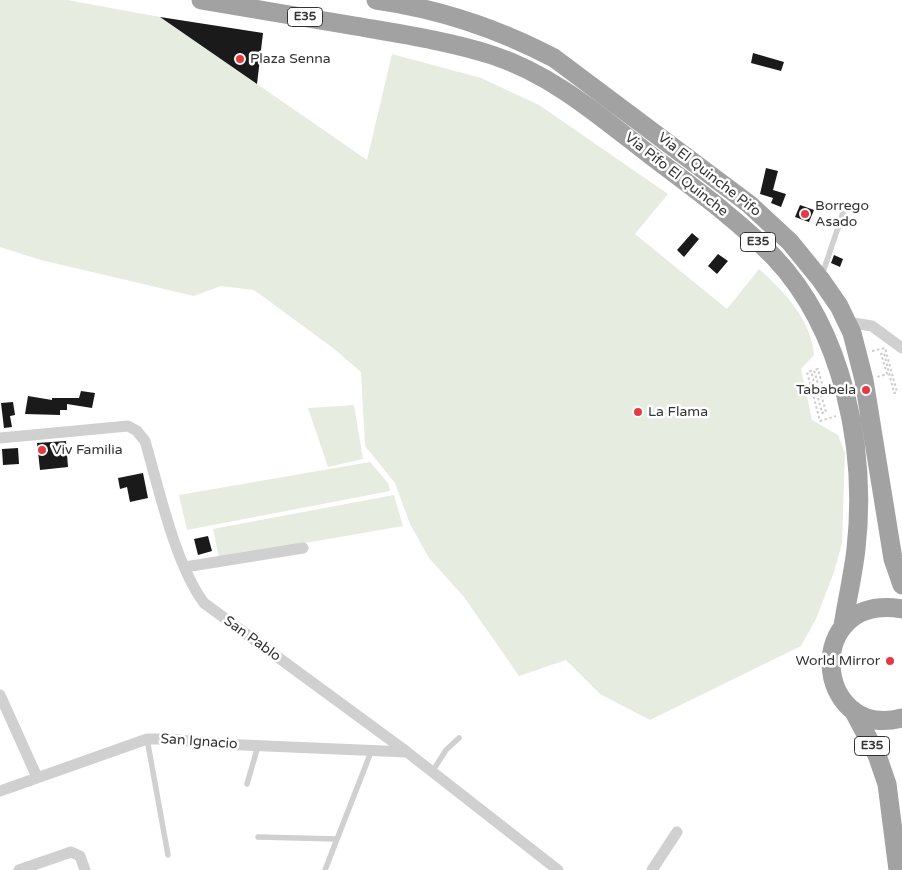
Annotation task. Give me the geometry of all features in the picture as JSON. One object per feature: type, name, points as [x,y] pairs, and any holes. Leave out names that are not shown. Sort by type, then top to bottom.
[{"type":"highway","name":"Via Pifo El Quinche","points":[[201,0],[408,35],[493,55],[532,70],[573,96],[711,202],[775,258],[810,304],[826,335],[845,392],[854,443],[858,513],[856,550],[843,626]]},
{"type":"highway","name":"Via El Quinche Pifo","points":[[376,0],[414,6],[470,20],[523,42],[554,58],[742,199],[790,242],[821,280],[846,322],[858,355],[864,380],[888,534],[893,559],[902,585]]},
{"type":"highway","name":"E35","points":[[902,608],[888,606],[871,608],[856,615],[843,626],[833,642],[829,661],[831,680],[840,697],[853,710],[868,718],[884,720],[902,718]]},
{"type":"highway","name":"E35","points":[[853,710],[877,755],[887,784],[898,870]]},
{"type":"street","points":[[846,322],[872,326],[902,348]]},
{"type":"street","name":"San Pablo","points":[[0,438],[128,426],[137,431],[145,441],[184,567],[193,588],[204,603],[407,752],[558,870]]},
{"type":"street","points":[[184,567],[303,548]]},
{"type":"street","points":[[0,696],[37,777]]},
{"type":"street","name":"San Ignacio","points":[[0,791],[147,740],[169,739],[258,746],[407,752]]},
{"type":"street","points":[[652,870],[677,832]]},
{"type":"street","points":[[19,870],[71,852],[80,856],[85,870]]},
{"type":"lane","points":[[821,280],[844,210]]},
{"type":"lane","points":[[432,772],[446,750],[459,738]]},
{"type":"lane","points":[[147,740],[168,855]]},
{"type":"lane","points":[[247,784],[258,746]]},
{"type":"lane","points":[[325,870],[371,752]]},
{"type":"lane","points":[[258,837],[337,839]]},
{"type":"path","points":[[858,355],[885,348],[897,392],[894,393],[884,353],[881,354],[886,374]]},
{"type":"path","points":[[824,391],[818,369],[814,370],[826,412],[822,413],[811,370],[807,372],[820,421],[848,413]]},
{"type":"shaded area","points":[[0,0],[67,0],[160,17],[367,160],[392,54],[481,78],[539,105],[668,194],[635,234],[727,309],[759,269],[778,287],[802,319],[812,342],[814,355],[801,369],[812,420],[838,435],[845,453],[842,543],[834,572],[816,619],[801,646],[650,720],[600,694],[566,660],[519,676],[464,597],[429,558],[410,524],[395,483],[365,446],[361,372],[333,348],[254,290],[221,286],[194,296],[41,260],[0,247]]},
{"type":"shaded area","points":[[354,405],[363,459],[328,467],[308,408]]},
{"type":"shaded area","points":[[370,462],[388,483],[390,491],[187,530],[179,495]]},
{"type":"shaded area","points":[[394,495],[403,526],[219,558],[213,529]]},
{"type":"building","name":"Plaza Senna","points":[[160,17],[263,33],[257,84]]},
{"type":"building","points":[[753,53],[784,62],[781,71],[751,63]]},
{"type":"building","points":[[766,168],[778,171],[773,190],[786,194],[781,207],[771,203],[773,198],[760,194]]},
{"type":"building","name":"Borrego Asado","points":[[800,205],[814,210],[809,222],[795,217]]},
{"type":"building","points":[[692,233],[699,239],[684,257],[677,250]]},
{"type":"building","points":[[718,254],[728,261],[717,274],[708,266]]},
{"type":"building","points":[[834,255],[843,259],[840,267],[831,263]]},
{"type":"building","points":[[81,391],[95,393],[92,408],[67,404],[67,410],[60,410],[60,415],[25,414],[28,396],[52,400],[52,398],[79,398]]},
{"type":"building","points":[[13,402],[15,415],[10,416],[12,427],[4,428],[1,403]]},
{"type":"building","points":[[66,441],[68,467],[40,470],[37,443]]},
{"type":"building","points":[[18,448],[19,464],[3,465],[2,449]]},
{"type":"building","points":[[143,473],[148,498],[130,502],[127,487],[120,489],[118,478]]},
{"type":"building","points":[[208,536],[212,551],[198,555],[194,539]]},
{"type":"place","name":"Plaza Senna","points":[[240,59]]},
{"type":"place","name":"Borrego Asado","points":[[805,214]]},
{"type":"place","name":"Tababela","points":[[866,390]]},
{"type":"place","name":"La Flama","points":[[638,412]]},
{"type":"place","name":"Viv Familia","points":[[42,450]]},
{"type":"place","name":"World Mirror","points":[[890,661]]}]
